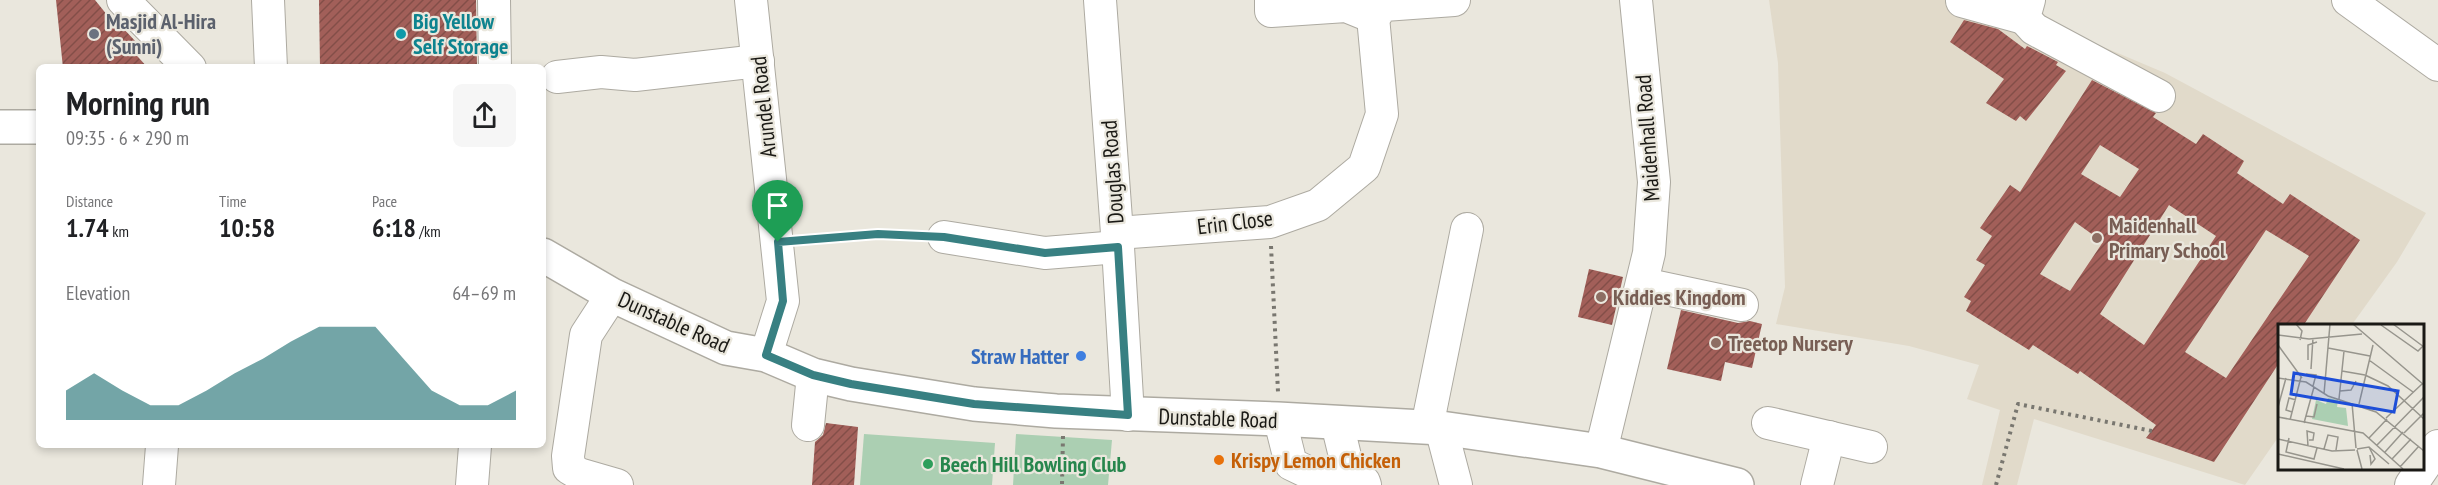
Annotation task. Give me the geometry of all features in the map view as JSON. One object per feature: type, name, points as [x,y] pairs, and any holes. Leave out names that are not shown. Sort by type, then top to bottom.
[{"type":"main road","points":[[0,127],[36,127]]},
{"type":"main road","name":"Dunstable Road","points":[[546,257],[612,295],[726,348],[766,355],[813,375],[851,384],[974,404],[1128,415],[1279,419],[1434,428],[1601,451],[1737,485]]},
{"type":"street","points":[[123,0],[178,61]]},
{"type":"street","points":[[268,0],[271,64]]},
{"type":"street","points":[[494,0],[495,64]]},
{"type":"street","name":"Arundel Road","points":[[752,0],[783,301],[766,355]]},
{"type":"street","name":"Douglas Road","points":[[1100,0],[1118,240],[1128,415]]},
{"type":"street","points":[[1270,0],[1271,11],[1346,6],[1373,17],[1384,5],[1454,0]]},
{"type":"street","name":"Maidenhall Road","points":[[1601,451],[1649,253],[1654,182],[1636,0]]},
{"type":"street","points":[[2348,0],[2438,65]]},
{"type":"street","points":[[1962,1],[2026,9],[2034,29],[2159,96]]},
{"type":"street","name":"Erin Close","points":[[944,237],[1045,253],[1118,240],[1270,222],[1318,205],[1364,167],[1382,114],[1373,17]]},
{"type":"street","points":[[557,77],[601,72],[635,75],[759,60]]},
{"type":"street","points":[[1456,485],[1434,428],[1467,229]]},
{"type":"street","points":[[1643,284],[1742,305]]},
{"type":"street","points":[[612,295],[586,335],[567,456],[569,468],[579,474],[617,485]]},
{"type":"street","points":[[808,425],[813,375]]},
{"type":"street","points":[[1279,419],[1291,464],[1318,477],[1357,481],[1337,423]]},
{"type":"street","points":[[1768,423],[1871,447]]},
{"type":"street","points":[[1817,485],[1829,437]]},
{"type":"street","points":[[2423,468],[2438,446]]},
{"type":"street","points":[[159,485],[162,448]]},
{"type":"street","points":[[472,485],[475,448]]},
{"type":"street","points":[[2411,485],[2421,470]]},
{"type":"path","points":[[1270,222],[1279,419]]},
{"type":"path","points":[[778,242],[878,234],[944,237]]},
{"type":"path","points":[[1996,485],[2018,404],[2152,430]]},
{"type":"path","points":[[1062,485],[1064,430]]},
{"type":"shaded area","name":"Maidenhall Primary School","points":[[1769,0],[2042,0],[2043,13],[2056,27],[2165,73],[2426,213],[2397,262],[2352,324],[2278,324],[2278,437],[2245,485],[2034,419],[2017,485],[1982,485],[2000,410],[1967,399],[1979,365],[1909,346],[1776,324],[1785,287],[1778,63]]},
{"type":"green space","name":"Beech Hill Bowling Club","points":[[864,434],[995,443],[992,485],[860,485]]},
{"type":"green space","points":[[1016,434],[1112,440],[1108,485],[1013,485]]},
{"type":"building","name":"Masjid Al-Hira (Sunni)","points":[[56,0],[95,0],[120,31],[123,28],[136,42],[130,48],[144,64],[63,64]]},
{"type":"building","name":"Big Yellow Self Storage","points":[[319,0],[476,0],[477,64],[320,64]]},
{"type":"building","points":[[1964,20],[1998,29],[2025,49],[2027,46],[2058,62],[2056,65],[2066,71],[2026,121],[2020,116],[2016,121],[1986,103],[2004,79],[1950,42]]},
{"type":"building","points":[[2092,80],[2156,113],[2153,117],[2196,144],[2203,134],[2244,161],[2237,173],[2283,204],[2290,194],[2360,240],[2304,324],[2278,324],[2278,365],[2214,462],[2146,438],[2156,425],[2080,371],[2078,374],[2033,345],[2029,350],[1966,311],[1971,301],[1964,297],[1985,265],[1976,260],[1992,236],[1980,228],[2010,185],[2020,192]],"holes":[[[2100,145],[2139,169],[2120,197],[2081,174]],[[2169,205],[2216,236],[2144,345],[2100,314]],[[2075,222],[2103,242],[2070,291],[2040,274]],[[2266,230],[2309,256],[2226,378],[2185,352]]]},
{"type":"building","name":"Kiddies Kingdom","points":[[1589,269],[1623,277],[1612,325],[1578,317]]},
{"type":"building","name":"Treetop Nursery","points":[[1681,310],[1738,323],[1750,321],[1762,324],[1752,368],[1725,362],[1721,381],[1667,369]]},
{"type":"building","points":[[826,423],[858,427],[854,485],[812,485],[815,442],[823,435]]},
{"type":"place","name":"Masjid Al-Hira (Sunni)","points":[[94,34]]},
{"type":"place","name":"Big Yellow Self Storage","points":[[401,34]]},
{"type":"place","name":"Maidenhall Primary School","points":[[2097,238]]},
{"type":"place","name":"Kiddies Kingdom","points":[[1601,297]]},
{"type":"place","name":"Treetop Nursery","points":[[1716,343]]},
{"type":"place","name":"Straw Hatter","points":[[1081,356]]},
{"type":"place","name":"Krispy Lemon Chicken","points":[[1219,460]]},
{"type":"place","name":"Beech Hill Bowling Club","points":[[928,464]]},
{"type":"route","points":[[878,234],[944,237],[1045,253],[1118,247],[1128,415],[974,404],[851,384],[813,375],[766,355],[783,301],[778,242],[878,234]]}]
